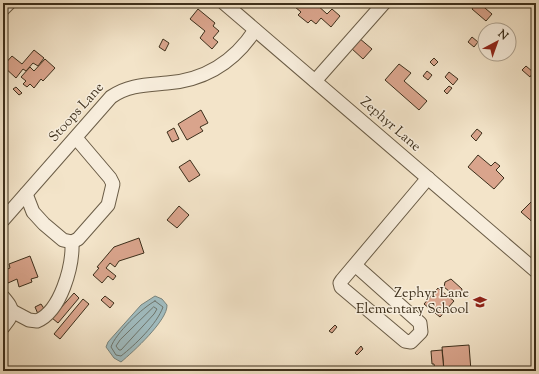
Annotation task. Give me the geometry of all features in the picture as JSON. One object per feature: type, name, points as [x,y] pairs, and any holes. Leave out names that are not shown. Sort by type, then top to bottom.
[{"type":"street","points":[[3,9],[8,3]]},
{"type":"street","name":"Zephyr Lane","points":[[224,3],[536,271]]},
{"type":"street","points":[[315,81],[384,3]]},
{"type":"street","name":"Stoops Lane","points":[[3,220],[111,98],[128,88],[147,84],[182,82],[212,72],[237,54],[255,30]]},
{"type":"street","points":[[26,194],[33,212],[62,240],[72,242],[78,240],[108,205],[114,184],[76,138]]},
{"type":"street","points":[[355,265],[420,323],[421,332],[411,342],[405,341],[341,287],[340,283],[355,265],[428,178]]},
{"type":"street","points":[[3,297],[12,311],[29,320],[37,321],[44,318],[59,298],[64,287],[71,264],[72,242]]},
{"type":"street","points":[[3,327],[12,315],[12,311]]},
{"type":"water","points":[[155,296],[162,299],[167,305],[162,319],[149,335],[121,362],[114,358],[106,347],[108,342],[141,305]]},
{"type":"building","points":[[299,3],[315,3],[327,14],[332,9],[340,16],[331,27],[321,18],[316,24],[311,20],[308,23],[298,15],[301,12],[295,7]]},
{"type":"building","points":[[476,3],[479,3],[492,14],[486,21],[472,9]]},
{"type":"building","points":[[198,9],[215,23],[213,26],[219,31],[213,38],[218,42],[212,49],[200,38],[205,31],[190,19]]},
{"type":"building","points":[[472,37],[477,41],[477,43],[474,47],[468,42]]},
{"type":"building","points":[[359,38],[372,49],[363,59],[351,48]]},
{"type":"building","points":[[163,39],[169,43],[165,51],[159,47]]},
{"type":"building","points":[[34,50],[44,58],[38,66],[33,63],[26,71],[23,69],[16,78],[3,66],[12,56],[22,64]]},
{"type":"building","points":[[434,58],[438,62],[434,66],[430,62]]},
{"type":"building","points":[[45,59],[55,68],[43,81],[41,79],[34,88],[30,84],[27,87],[23,84],[26,81],[21,77],[30,67],[34,71]]},
{"type":"building","points":[[399,64],[411,73],[404,81],[427,101],[419,110],[385,80]]},
{"type":"building","points":[[526,66],[533,72],[530,77],[522,70]]},
{"type":"building","points":[[427,71],[432,75],[428,80],[423,76]]},
{"type":"building","points":[[449,72],[458,79],[453,85],[445,77]]},
{"type":"building","points":[[449,86],[452,88],[447,94],[444,91]]},
{"type":"building","points":[[16,87],[22,93],[19,95],[13,89]]},
{"type":"building","points":[[201,110],[208,123],[200,127],[203,131],[187,140],[178,124]]},
{"type":"building","points":[[174,128],[179,139],[172,142],[167,132]]},
{"type":"building","points":[[477,129],[482,133],[476,141],[471,136]]},
{"type":"building","points":[[478,155],[491,166],[495,162],[500,166],[496,170],[504,178],[494,189],[468,167]]},
{"type":"building","points":[[190,160],[200,175],[189,182],[179,167]]},
{"type":"building","points":[[531,202],[536,207],[536,225],[521,212]]},
{"type":"building","points":[[179,206],[189,215],[177,228],[167,220]]},
{"type":"building","points":[[139,238],[144,253],[119,261],[115,267],[110,263],[106,268],[116,276],[113,280],[108,276],[102,283],[93,275],[99,268],[97,267],[114,247]]},
{"type":"building","points":[[30,256],[38,277],[31,279],[32,282],[19,287],[17,279],[8,283],[3,271],[10,268],[9,264]]},
{"type":"building","points":[[451,279],[462,289],[461,294],[455,296],[444,287],[445,282]]},
{"type":"building","points":[[438,288],[454,301],[440,317],[424,304]]},
{"type":"building","points":[[74,293],[79,298],[58,323],[52,318]]},
{"type":"building","points":[[105,296],[114,303],[110,308],[101,300]]},
{"type":"building","points":[[83,299],[89,304],[60,339],[54,334]]},
{"type":"building","points":[[41,304],[45,310],[38,314],[35,307]]},
{"type":"building","points":[[335,325],[337,327],[332,333],[329,331]]},
{"type":"building","points":[[469,345],[471,371],[444,371],[442,347]]},
{"type":"building","points":[[361,346],[363,349],[357,355],[355,353]]},
{"type":"building","points":[[442,350],[444,371],[435,371],[434,364],[432,364],[431,351]]},
{"type":"building","points":[[500,367],[500,371],[480,371],[480,369]]},
{"type":"place","name":"Zephyr Lane Elementary School","points":[[480,302]]}]
